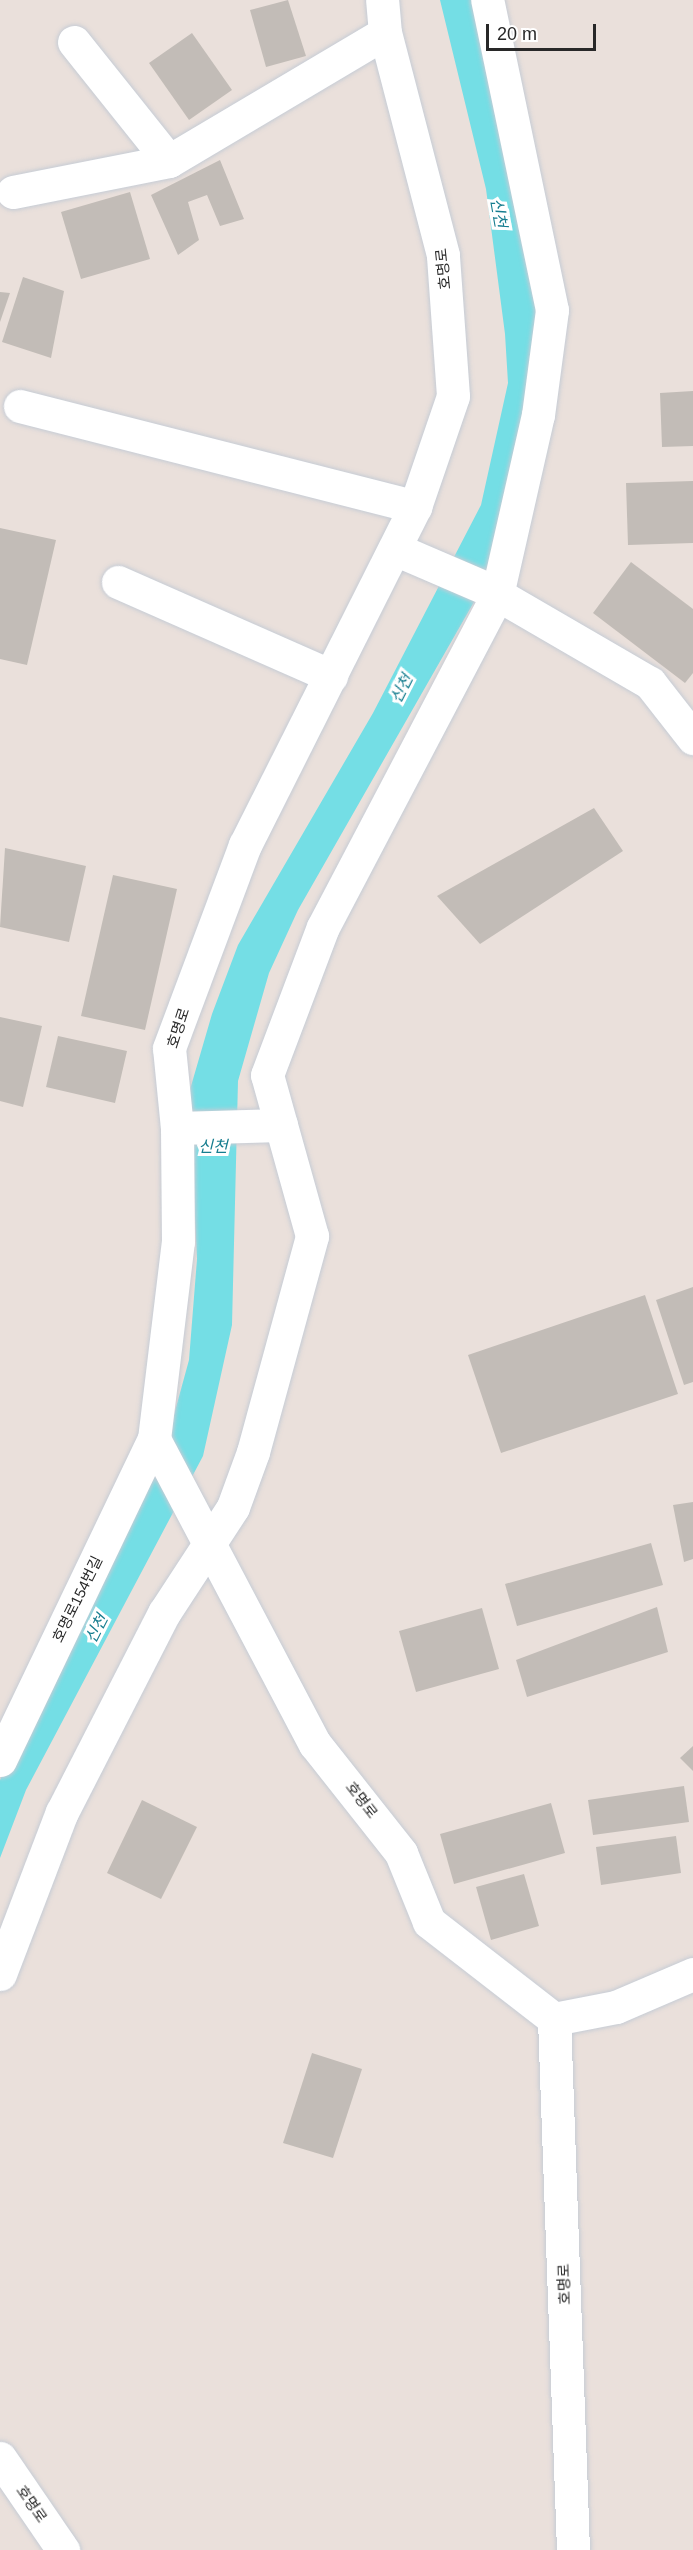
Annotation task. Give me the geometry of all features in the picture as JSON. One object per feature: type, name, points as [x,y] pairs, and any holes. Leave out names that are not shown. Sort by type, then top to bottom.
[{"type":"street","name":"호명로","points":[[382,0],[385,33],[444,255],[453,396],[415,507],[245,845],[169,1048],[180,1126],[178,1242],[156,1441],[211,1539],[315,1744],[401,1853],[429,1922],[554,2019],[573,2550]]},
{"type":"street","points":[[0,1974],[62,1812],[164,1613],[211,1539],[253,1452],[312,1236],[276,1125],[267,1075],[323,927],[493,593],[538,416],[552,309],[487,0]]},
{"type":"street","points":[[13,192],[169,161],[385,33]]},
{"type":"street","points":[[74,42],[169,161]]},
{"type":"street","points":[[20,406],[415,507]]},
{"type":"street","points":[[394,549],[493,593],[650,683],[693,738]]},
{"type":"street","points":[[118,582],[330,676]]},
{"type":"street","points":[[180,1126],[276,1125]]},
{"type":"street","name":"호명로154번길","points":[[0,1760],[156,1441]]},
{"type":"street","points":[[554,2019],[616,2007],[693,1974]]},
{"type":"street","name":"호명로","points":[[0,2458],[63,2550]]},
{"type":"water","name":"신천","points":[[440,0],[477,0],[540,328],[494,567],[298,910],[269,973],[238,1081],[232,1325],[203,1456],[26,1790],[0,1858],[0,1780],[172,1422],[189,1360],[197,1259],[189,1093],[212,1014],[238,945],[373,713],[481,505],[508,383],[505,334],[486,189]]},
{"type":"building","points":[[288,0],[306,56],[266,67],[250,10]]},
{"type":"building","points":[[192,33],[232,90],[189,120],[149,63]]},
{"type":"building","points":[[220,160],[244,219],[220,226],[207,195],[188,202],[199,240],[178,255],[151,195]]},
{"type":"building","points":[[130,192],[150,259],[81,279],[61,212]]},
{"type":"building","points":[[23,277],[64,291],[51,358],[2,342]]},
{"type":"building","points":[[0,292],[10,293],[0,322]]},
{"type":"building","points":[[693,391],[693,446],[662,447],[660,393]]},
{"type":"building","points":[[693,481],[693,543],[628,545],[626,483]]},
{"type":"building","points":[[0,528],[56,540],[27,665],[0,659]]},
{"type":"building","points":[[631,562],[693,609],[693,673],[685,683],[593,613]]},
{"type":"building","points":[[594,808],[623,851],[480,944],[437,896]]},
{"type":"building","points":[[5,848],[86,866],[69,942],[0,927]]},
{"type":"building","points":[[113,875],[177,889],[145,1030],[81,1016]]},
{"type":"building","points":[[0,1017],[42,1026],[23,1107],[0,1101]]},
{"type":"building","points":[[58,1036],[127,1051],[115,1103],[46,1087]]},
{"type":"building","points":[[693,1287],[693,1382],[684,1385],[656,1300]]},
{"type":"building","points":[[645,1295],[678,1394],[501,1453],[468,1355]]},
{"type":"building","points":[[693,1502],[693,1559],[684,1562],[673,1505]]},
{"type":"building","points":[[651,1543],[663,1585],[517,1626],[505,1584]]},
{"type":"building","points":[[657,1607],[668,1652],[527,1697],[516,1660]]},
{"type":"building","points":[[482,1608],[499,1669],[416,1692],[399,1631]]},
{"type":"building","points":[[693,1746],[693,1771],[680,1758]]},
{"type":"building","points":[[684,1786],[689,1822],[593,1835],[588,1800]]},
{"type":"building","points":[[142,1800],[197,1827],[161,1899],[107,1873]]},
{"type":"building","points":[[551,1803],[565,1853],[454,1884],[440,1834]]},
{"type":"building","points":[[676,1836],[681,1873],[601,1885],[596,1847]]},
{"type":"building","points":[[524,1874],[539,1926],[491,1940],[476,1887]]},
{"type":"building","points":[[312,2053],[362,2069],[333,2158],[283,2143]]}]
